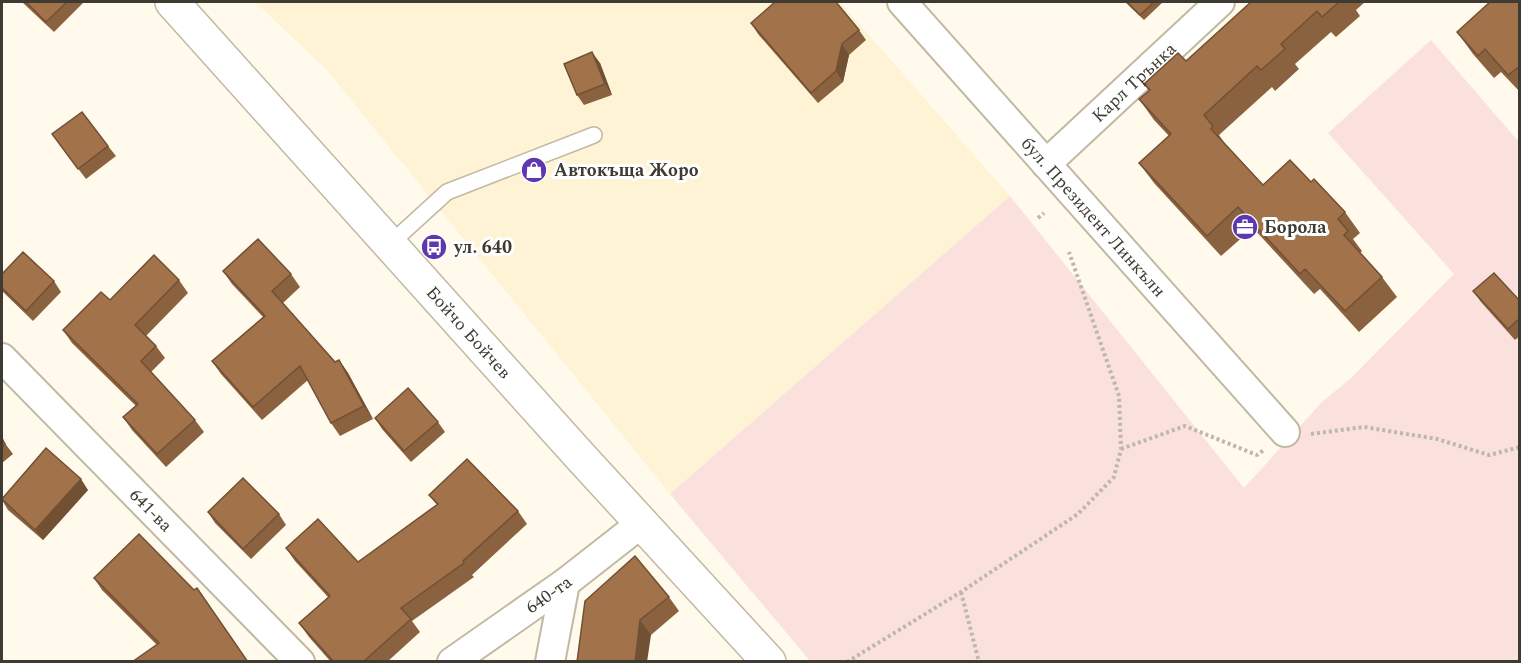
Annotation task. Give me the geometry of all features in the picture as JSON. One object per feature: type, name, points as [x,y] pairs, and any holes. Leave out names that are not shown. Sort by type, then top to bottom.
[{"type":"highway","name":"Бойчо Бойчев","points":[[172,2],[579,455],[643,522],[769,662]]},
{"type":"street","name":"бул. Президент Линкълн","points":[[902,2],[1285,432]]},
{"type":"street","name":"Карл Трънка","points":[[1046,164],[1220,2]]},
{"type":"street","name":"641-ва","points":[[2,358],[300,662]]},
{"type":"street","name":"640-та","points":[[452,662],[565,582],[643,522]]},
{"type":"street","points":[[550,662],[565,582]]},
{"type":"lane","points":[[390,244],[447,192],[594,135]]},
{"type":"path","points":[[1038,218],[1044,213]]},
{"type":"path","points":[[847,662],[961,592],[1078,514],[1114,477],[1121,449],[1119,396],[1069,252]]},
{"type":"path","points":[[1121,449],[1185,426],[1257,455],[1285,432],[1302,435],[1364,427],[1437,439],[1489,455],[1520,447]]},
{"type":"path","points":[[961,592],[979,662]]},
{"type":"shaded area","points":[[255,2],[840,2],[1010,196],[670,494],[327,70]]},
{"type":"shaded area","points":[[1431,40],[1519,142],[1519,661],[810,661],[670,494],[1010,196],[1244,488],[1322,402],[1350,379],[1454,274],[1328,133]]},
{"type":"building","points":[[26,2],[67,2],[46,22]]},
{"type":"building","points":[[775,2],[836,2],[859,30],[842,44],[836,71],[811,93],[751,23]]},
{"type":"building","points":[[1127,2],[1154,2],[1140,15]]},
{"type":"building","points":[[1251,2],[1339,2],[1322,17],[1317,11],[1281,44],[1285,49],[1261,70],[1257,66],[1204,115],[1213,126],[1211,129],[1263,185],[1290,160],[1311,182],[1314,179],[1345,212],[1338,219],[1348,231],[1344,235],[1382,277],[1345,311],[1305,269],[1300,274],[1238,207],[1207,236],[1139,163],[1171,134],[1139,99],[1150,90],[1144,84],[1178,53],[1186,61]]},
{"type":"building","points":[[1490,2],[1520,2],[1520,66],[1508,75],[1485,49],[1478,56],[1457,32]]},
{"type":"building","points":[[592,52],[605,84],[577,95],[564,64]]},
{"type":"building","points":[[82,112],[108,146],[78,169],[52,134]]},
{"type":"building","points":[[258,239],[291,274],[272,291],[335,362],[339,360],[364,406],[331,423],[300,366],[253,407],[212,361],[265,316],[223,271]]},
{"type":"building","points":[[23,252],[54,281],[26,311],[2,288],[2,274]]},
{"type":"building","points":[[154,255],[179,280],[135,325],[156,346],[141,361],[195,420],[157,454],[123,417],[138,404],[63,330],[101,292],[110,300]]},
{"type":"building","points":[[1494,273],[1520,301],[1520,318],[1508,329],[1473,291]]},
{"type":"building","points":[[408,388],[438,422],[404,451],[375,418]]},
{"type":"building","points":[[46,448],[81,479],[35,530],[2,499]]},
{"type":"building","points":[[467,459],[518,511],[463,561],[464,563],[401,608],[411,619],[363,662],[334,662],[299,623],[330,596],[286,548],[318,519],[358,562],[438,504],[429,495]]},
{"type":"building","points":[[243,478],[279,514],[243,549],[208,512]]},
{"type":"building","points":[[139,534],[194,590],[197,588],[248,662],[132,662],[159,643],[94,578]]},
{"type":"building","points":[[635,556],[669,597],[640,620],[635,662],[577,662],[585,601]]},
{"type":"place","name":"Автокъща Жоро","points":[[534,170]]},
{"type":"place","name":"Борола","points":[[1245,227]]},
{"type":"place","name":"ул. 640","points":[[434,247]]}]
